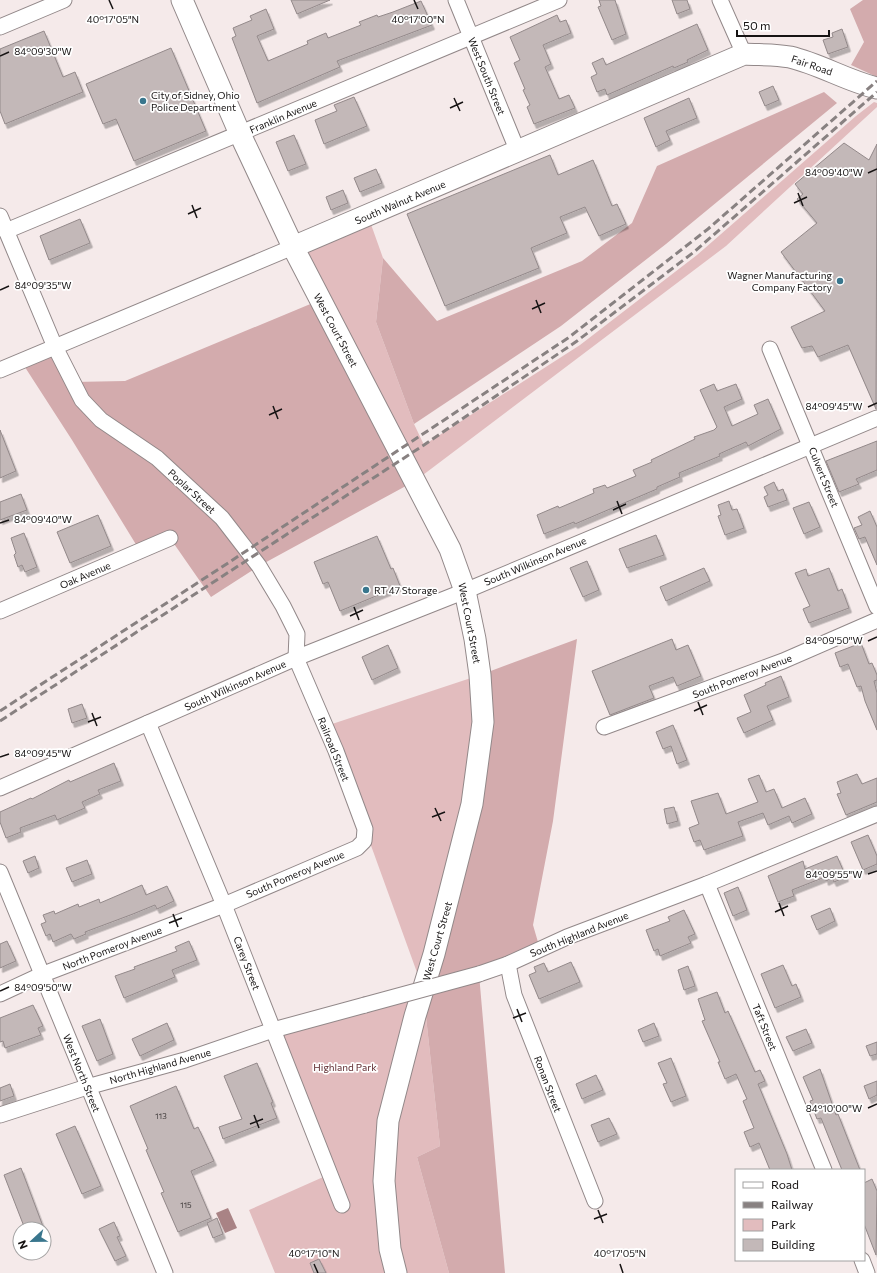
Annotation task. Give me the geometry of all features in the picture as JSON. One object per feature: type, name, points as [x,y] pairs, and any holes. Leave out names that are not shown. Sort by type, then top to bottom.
[{"type":"main road","name":"West Court Street","points":[[182,0],[240,134],[293,248],[435,518],[450,548],[466,591],[480,676],[483,722],[472,804],[434,954],[415,1016],[388,1120],[384,1181],[390,1249],[396,1273]]},
{"type":"main road","name":"Fair Road","points":[[744,54],[789,57],[824,69],[860,84],[877,88]]},
{"type":"main road","name":"South Walnut Avenue","points":[[293,248],[744,54]]},
{"type":"street","points":[[0,27],[64,0]]},
{"type":"street","name":"West South Street","points":[[456,0],[518,152]]},
{"type":"street","name":"Franklin Avenue","points":[[6,231],[559,0]]},
{"type":"street","points":[[720,0],[744,54]]},
{"type":"street","name":"Poplar Street","points":[[0,216],[55,346],[82,400],[101,420],[156,458],[222,518],[259,566],[284,606],[297,634],[296,658]]},
{"type":"street","name":"South Walnut Avenue","points":[[0,370],[293,248]]},
{"type":"street","name":"Culvert Street","points":[[770,349],[877,607]]},
{"type":"street","name":"South Wilkinson Avenue","points":[[0,788],[296,658],[466,591],[877,418]]},
{"type":"street","name":"Oak Avenue","points":[[0,611],[170,538]]},
{"type":"street","name":"South Pomeroy Avenue","points":[[604,727],[784,661],[877,620]]},
{"type":"street","name":"Railroad Street","points":[[296,658],[350,786],[365,829],[364,841]]},
{"type":"street","name":"Carey Street","points":[[148,723],[224,905],[342,1204]]},
{"type":"street","name":"South Highland Avenue","points":[[273,1030],[479,974],[508,964],[567,937],[707,884],[877,814]]},
{"type":"street","name":"South Pomeroy Avenue","points":[[224,905],[356,848],[364,841]]},
{"type":"street","name":"West North Street","points":[[0,872],[41,975],[165,1273]]},
{"type":"street","name":"Taft Street","points":[[707,884],[824,1169]]},
{"type":"street","name":"North Pomeroy Avenue","points":[[0,994],[41,975],[224,905]]},
{"type":"street","name":"Ronan Street","points":[[508,964],[514,995],[595,1201]]},
{"type":"street","name":"North Highland Avenue","points":[[0,1115],[88,1087],[185,1060],[273,1030]]},
{"type":"street","points":[[862,1261],[867,1273]]},
{"type":"green space","points":[[874,102],[877,103],[877,107],[726,246],[415,481],[293,247],[368,216],[383,258],[376,322],[414,424],[424,445],[580,345],[697,255]]},
{"type":"green space","points":[[480,675],[483,722],[423,989],[326,726]]},
{"type":"green space","name":"Highland Park","points":[[423,989],[440,1146],[417,1157],[449,1273],[275,1273],[249,1210],[330,1174],[273,1030]]},
{"type":"shaded area","points":[[863,0],[877,0],[877,77],[851,65],[864,42],[850,9]]},
{"type":"shaded area","points":[[824,92],[837,103],[666,244],[561,326],[414,424],[376,322],[383,258],[437,321],[582,261],[632,223],[657,166]]},
{"type":"shaded area","points":[[320,300],[415,481],[259,566],[211,597],[170,538],[140,551],[72,440],[21,361],[55,347],[73,382],[125,381]]},
{"type":"shaded area","points":[[577,639],[553,821],[533,925],[540,949],[479,974],[505,1273],[449,1273],[417,1157],[440,1146],[423,989],[472,804],[480,675]]},
{"type":"shaded area","points":[[228,1208],[237,1228],[225,1233],[216,1213]]},
{"type":"building","points":[[291,0],[330,0],[297,14]]},
{"type":"building","points":[[599,0],[615,0],[626,34],[612,40],[598,7],[601,6]]},
{"type":"building","points":[[672,0],[687,0],[690,9],[677,14]]},
{"type":"building","points":[[421,1],[432,25],[337,61],[340,67],[257,103],[232,38],[236,36],[233,28],[252,20],[250,16],[266,9],[274,29],[257,36],[268,61],[308,44],[307,41],[326,33],[328,38],[361,25],[359,22],[377,15],[378,17],[393,12]]},
{"type":"building","points":[[557,15],[560,22],[566,20],[571,33],[543,45],[551,64],[545,67],[559,99],[569,95],[575,108],[534,124],[527,107],[530,105],[523,90],[525,89],[514,63],[520,60],[510,37]]},
{"type":"building","points":[[697,24],[708,50],[687,60],[688,62],[674,68],[673,66],[607,95],[605,89],[597,92],[591,77],[597,74],[592,63],[603,58],[606,65]]},
{"type":"building","points":[[842,29],[848,47],[828,54],[823,40],[833,37],[832,33]]},
{"type":"building","points":[[44,31],[63,77],[75,72],[83,92],[5,124],[0,111],[0,49]]},
{"type":"building","name":"City of Sidney, Ohio Police Department","points":[[171,48],[206,131],[134,161],[116,119],[103,124],[86,84]]},
{"type":"building","points":[[773,86],[779,100],[765,106],[759,92]]},
{"type":"building","points":[[354,97],[367,126],[324,144],[315,120],[337,111],[334,105]]},
{"type":"building","points":[[689,98],[697,118],[666,131],[670,140],[656,147],[644,118]]},
{"type":"building","points":[[294,135],[306,164],[288,171],[276,142]]},
{"type":"building","name":"Wagner Manufacturing Company Factory","points":[[844,143],[869,160],[877,144],[876,409],[848,345],[818,357],[812,346],[802,348],[791,327],[825,311],[781,252],[817,223],[797,199],[803,194],[795,184]]},
{"type":"building","points":[[550,155],[558,175],[593,160],[612,206],[617,204],[626,224],[599,236],[585,207],[560,217],[567,233],[531,248],[539,268],[445,306],[407,214]]},
{"type":"building","points":[[376,169],[382,183],[360,192],[354,178]]},
{"type":"building","points":[[343,190],[348,203],[331,210],[326,197]]},
{"type":"building","points":[[80,219],[90,243],[49,260],[40,236]]},
{"type":"building","points":[[714,384],[717,391],[736,384],[742,399],[724,407],[732,426],[758,414],[754,405],[768,399],[781,429],[748,446],[746,442],[719,454],[720,456],[679,473],[680,477],[657,487],[657,489],[575,524],[574,522],[544,534],[537,515],[558,506],[559,508],[594,493],[593,489],[605,485],[607,488],[636,476],[633,470],[652,462],[651,460],[695,439],[694,437],[714,430],[717,427],[700,390]]},
{"type":"building","points":[[0,430],[16,471],[0,478]]},
{"type":"building","points":[[877,441],[877,470],[856,479],[859,484],[839,492],[826,461]]},
{"type":"building","points":[[774,482],[778,491],[783,489],[787,500],[768,507],[764,497],[768,495],[764,487]]},
{"type":"building","points":[[21,494],[27,510],[0,520],[0,502]]},
{"type":"building","points":[[729,501],[732,510],[737,509],[744,528],[725,535],[718,516],[721,515],[718,505]]},
{"type":"building","points":[[809,502],[820,527],[804,534],[793,508]]},
{"type":"building","points":[[870,511],[877,527],[877,565],[865,537],[859,539],[854,528],[862,525],[858,517]]},
{"type":"building","points":[[98,515],[111,546],[70,563],[57,532]]},
{"type":"building","points":[[24,533],[37,567],[25,572],[22,565],[18,567],[14,555],[16,553],[11,538]]},
{"type":"building","points":[[656,535],[664,555],[627,568],[619,549]]},
{"type":"building","points":[[377,536],[400,586],[340,611],[328,582],[323,584],[314,562]]},
{"type":"building","points":[[587,561],[599,590],[583,597],[570,568]]},
{"type":"building","points":[[704,568],[710,581],[666,601],[660,587]]},
{"type":"building","points":[[829,568],[838,591],[842,589],[849,608],[809,623],[803,609],[810,606],[795,573],[806,569],[808,576]]},
{"type":"building","points":[[672,639],[676,650],[688,645],[701,676],[677,686],[673,677],[649,686],[654,698],[610,715],[592,671]]},
{"type":"building","points":[[861,643],[869,664],[872,663],[877,675],[877,680],[874,681],[877,693],[877,730],[865,701],[861,686],[857,687],[848,664],[840,667],[835,653]]},
{"type":"building","points":[[388,645],[398,668],[372,680],[362,657]]},
{"type":"building","points":[[781,676],[789,697],[767,706],[773,720],[744,733],[737,718],[751,712],[744,695]]},
{"type":"building","points":[[82,704],[87,718],[72,723],[68,709]]},
{"type":"building","points":[[673,725],[687,760],[677,764],[671,746],[663,749],[656,732]]},
{"type":"building","points":[[114,763],[121,781],[98,790],[100,794],[82,802],[85,808],[57,820],[55,815],[20,828],[21,832],[6,838],[0,822],[0,812],[31,798],[32,799],[69,780],[70,782]]},
{"type":"building","points":[[857,774],[862,784],[877,778],[877,802],[846,815],[837,794],[841,793],[837,782]]},
{"type":"building","points":[[759,775],[766,792],[774,789],[782,808],[805,798],[812,814],[792,823],[789,816],[768,825],[763,813],[738,822],[743,836],[704,850],[700,840],[694,842],[689,828],[699,824],[691,801],[718,793],[726,814],[758,802],[748,779]]},
{"type":"building","points":[[674,807],[678,821],[667,824],[664,809]]},
{"type":"building","points":[[868,835],[877,856],[877,864],[863,870],[851,842]]},
{"type":"building","points":[[35,856],[39,868],[28,873],[23,861]]},
{"type":"building","points":[[837,856],[846,877],[834,882],[832,878],[826,881],[825,877],[792,890],[794,896],[778,902],[768,876],[803,861],[805,869]]},
{"type":"building","points":[[87,860],[92,874],[72,882],[66,868]]},
{"type":"building","points":[[142,885],[146,895],[167,886],[174,901],[157,909],[155,905],[85,932],[86,934],[74,939],[71,934],[53,942],[50,934],[46,936],[41,924],[46,922],[43,915],[54,911],[55,914],[78,904],[79,907],[99,899],[100,903]]},
{"type":"building","points":[[738,887],[747,910],[733,916],[724,893]]},
{"type":"building","points":[[830,908],[835,921],[817,930],[811,916]]},
{"type":"building","points":[[684,910],[695,934],[688,937],[691,943],[660,956],[658,949],[654,951],[646,930],[670,921],[668,917]]},
{"type":"building","points":[[7,941],[16,961],[0,968],[0,944]]},
{"type":"building","points":[[189,941],[197,960],[172,970],[175,977],[124,998],[115,976],[135,969],[134,967],[177,951],[175,947]]},
{"type":"building","points":[[571,962],[580,982],[539,999],[529,975],[536,972],[534,967],[544,963],[548,972]]},
{"type":"building","points":[[783,965],[792,986],[796,984],[801,997],[775,1008],[761,974]]},
{"type":"building","points":[[688,966],[695,986],[684,990],[678,970]]},
{"type":"building","points":[[717,992],[725,1013],[728,1011],[755,1072],[760,1070],[765,1081],[758,1084],[792,1169],[770,1169],[759,1143],[750,1147],[744,1132],[754,1128],[743,1101],[747,1099],[736,1074],[725,1079],[718,1062],[720,1062],[702,1021],[705,1020],[698,999]]},
{"type":"building","points":[[33,1005],[43,1026],[38,1028],[41,1035],[5,1048],[3,1041],[0,1042],[0,1018]]},
{"type":"building","points":[[100,1019],[113,1054],[97,1061],[82,1026]]},
{"type":"building","points":[[167,1023],[174,1040],[140,1056],[132,1039]]},
{"type":"building","points":[[654,1023],[659,1036],[643,1042],[638,1030]]},
{"type":"building","points":[[806,1029],[812,1043],[793,1051],[786,1037]]},
{"type":"building","points":[[877,1042],[877,1054],[870,1056],[866,1046]]},
{"type":"building","points":[[671,1058],[686,1096],[671,1102],[663,1084],[667,1083],[658,1063]]},
{"type":"building","points":[[257,1063],[273,1102],[271,1103],[277,1118],[223,1139],[219,1127],[242,1119],[224,1076]]},
{"type":"building","points":[[820,1069],[836,1115],[838,1114],[860,1169],[842,1169],[821,1118],[817,1119],[810,1101],[813,1100],[803,1077]]},
{"type":"building","points":[[596,1075],[603,1090],[582,1099],[576,1084]]},
{"type":"building","points":[[877,1081],[877,1095],[869,1099],[864,1086]]},
{"type":"building","points":[[10,1084],[14,1096],[0,1101],[0,1088]]},
{"type":"building","points":[[176,1086],[194,1129],[198,1127],[214,1161],[191,1171],[211,1218],[178,1232],[161,1193],[164,1192],[146,1150],[148,1149],[130,1106]]},
{"type":"building","points":[[609,1118],[617,1134],[598,1142],[591,1125]]},
{"type":"building","points":[[75,1126],[101,1186],[82,1194],[56,1134]]},
{"type":"building","points":[[21,1168],[41,1221],[22,1221],[4,1175]]},
{"type":"building","points":[[872,1179],[877,1191],[876,1255],[865,1227],[865,1182]]},
{"type":"building","points":[[217,1218],[223,1234],[213,1238],[207,1223]]},
{"type":"building","points":[[114,1222],[120,1236],[117,1237],[126,1256],[115,1261],[99,1229]]},
{"type":"building","points":[[319,1259],[326,1273],[314,1273],[310,1263]]},
{"type":"railway","points":[[0,711],[225,565],[568,338],[708,229],[877,81]]},
{"type":"railway","points":[[0,721],[424,445],[577,341],[694,252],[877,92]]},
{"type":"place","name":"City of Sidney, Ohio Police Department","points":[[143,101]]},
{"type":"place","name":"Wagner Manufacturing Company Factory","points":[[840,281]]},
{"type":"place","name":"RT 47 Storage","points":[[366,590]]}]
